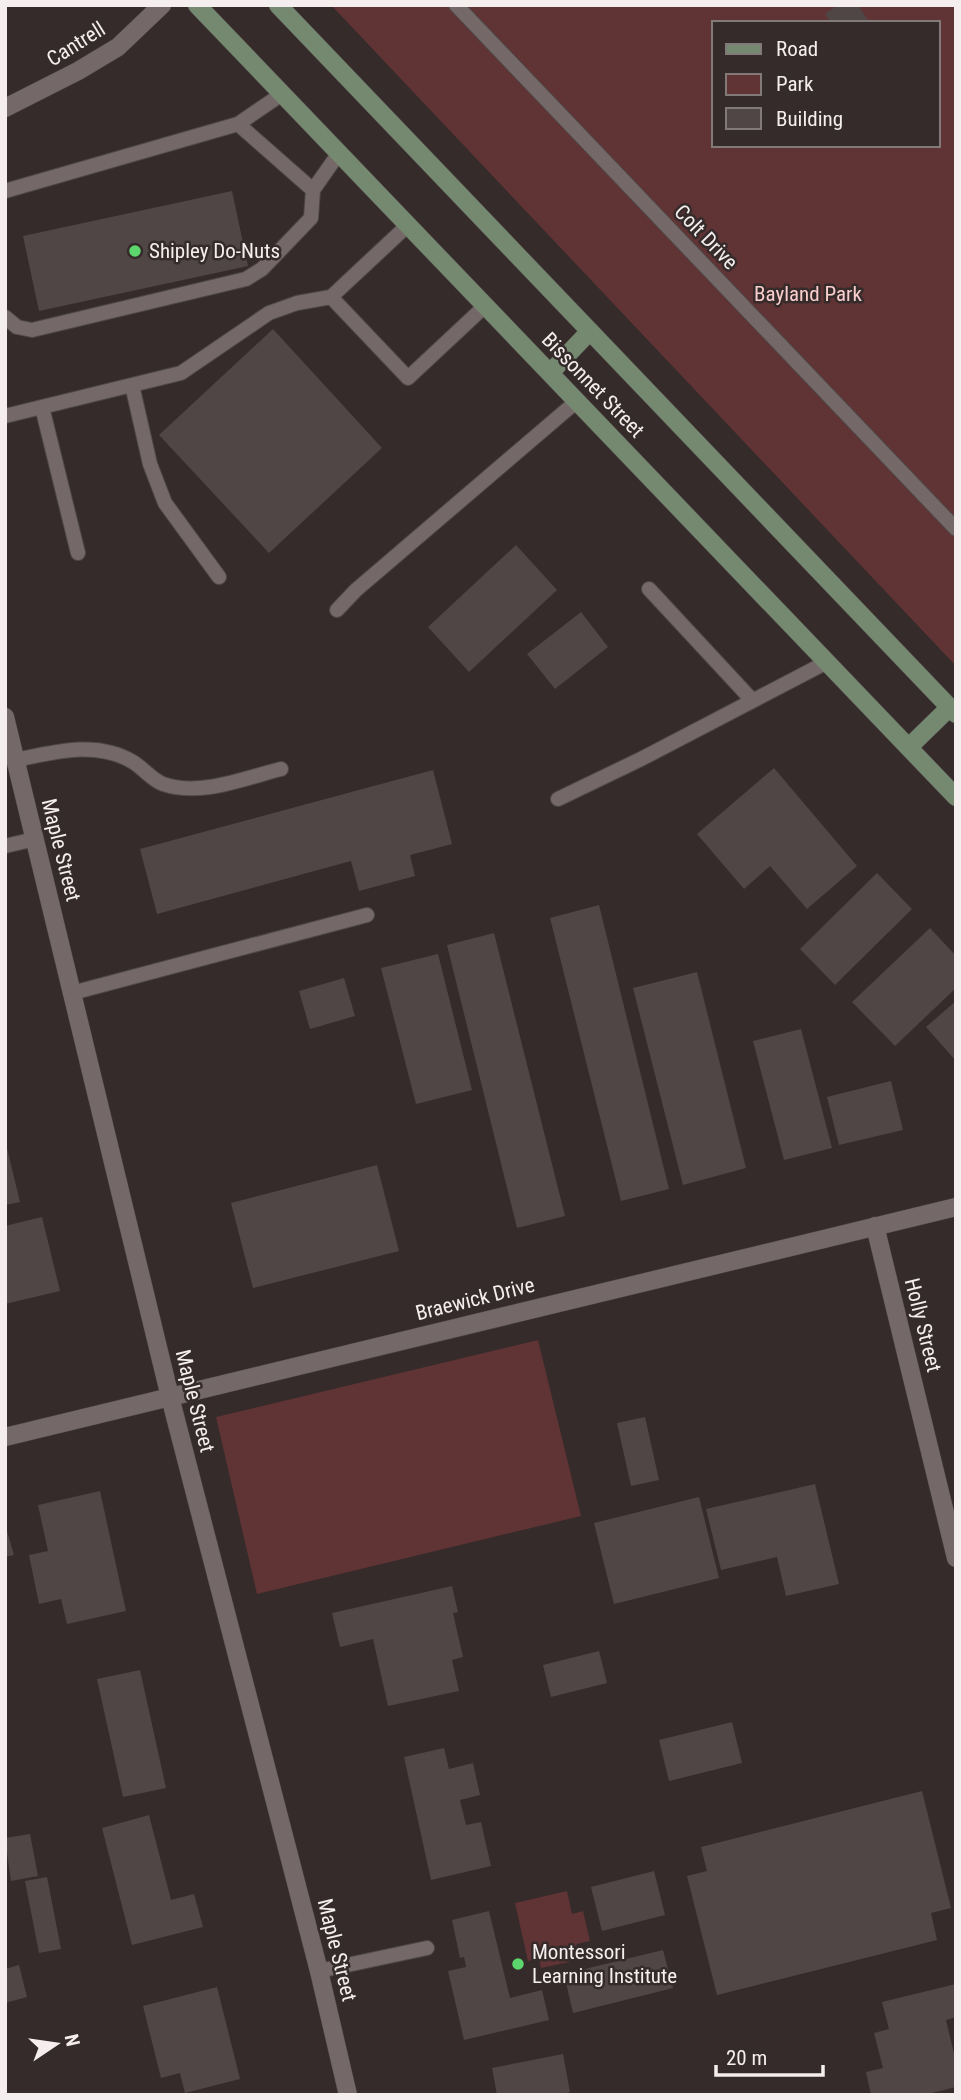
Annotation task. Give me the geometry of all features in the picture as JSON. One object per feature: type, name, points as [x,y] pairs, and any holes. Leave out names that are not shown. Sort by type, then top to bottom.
[{"type":"main road","name":"Bissonnet Street","points":[[197,5],[956,797]]},
{"type":"main road","name":"Bissonnet Street","points":[[278,5],[953,710]]},
{"type":"main road","points":[[550,373],[590,331]]},
{"type":"main road","points":[[909,747],[953,710]]},
{"type":"street","name":"Cantrell","points":[[5,108],[78,71],[118,47],[162,5]]},
{"type":"street","name":"Maple Street","points":[[5,717],[170,1397],[319,1971],[348,2095]]},
{"type":"street","name":"Braewick Drive","points":[[5,1437],[956,1207]]},
{"type":"street","name":"Holly Street","points":[[875,1226],[956,1558]]},
{"type":"lane","name":"Colt Drive","points":[[456,5],[956,529]]},
{"type":"lane","points":[[5,191],[238,124],[282,94]]},
{"type":"lane","points":[[238,124],[313,190]]},
{"type":"lane","points":[[5,317],[17,327],[32,330],[246,279],[261,269],[311,218],[313,190],[338,153]]},
{"type":"lane","points":[[5,416],[181,373],[269,313],[297,303],[331,297],[408,225]]},
{"type":"lane","points":[[331,297],[408,378],[485,306]]},
{"type":"lane","points":[[132,385],[150,464],[165,503],[219,577]]},
{"type":"lane","points":[[337,610],[356,590],[577,401]]},
{"type":"lane","points":[[43,407],[78,553]]},
{"type":"lane","points":[[649,589],[752,701]]},
{"type":"lane","points":[[558,799],[827,662]]},
{"type":"lane","points":[[16,760],[76,748],[94,749],[131,760],[162,784],[200,789],[281,769]]},
{"type":"lane","points":[[5,846],[35,839]]},
{"type":"lane","points":[[72,993],[367,915]]},
{"type":"lane","points":[[319,1971],[427,1948]]},
{"type":"green space","name":"Bayland Park","points":[[331,5],[956,5],[956,666]]},
{"type":"green space","points":[[538,1340],[581,1516],[257,1594],[216,1417]]},
{"type":"green space","points":[[567,1891],[572,1914],[583,1911],[590,1941],[577,1944],[569,1962],[541,1968],[539,1959],[528,1961],[515,1903]]},
{"type":"building","points":[[837,5],[858,5],[869,21],[830,21],[825,14]]},
{"type":"building","name":"Shipley Do-Nuts","points":[[232,191],[248,266],[39,311],[23,236]]},
{"type":"building","points":[[273,329],[382,448],[269,553],[159,435]]},
{"type":"building","points":[[516,545],[557,590],[469,672],[428,627]]},
{"type":"building","points":[[581,612],[608,647],[555,689],[527,654]]},
{"type":"building","points":[[774,768],[857,866],[807,909],[770,866],[744,889],[697,834]]},
{"type":"building","points":[[433,770],[452,844],[410,855],[415,876],[359,891],[351,861],[157,914],[140,849]]},
{"type":"building","points":[[877,873],[912,909],[835,985],[800,949]]},
{"type":"building","points":[[599,905],[669,1189],[621,1201],[550,918]]},
{"type":"building","points":[[930,928],[956,956],[956,988],[895,1046],[852,1002]]},
{"type":"building","points":[[494,933],[565,1216],[517,1228],[447,945]]},
{"type":"building","points":[[438,954],[472,1090],[416,1104],[381,968]]},
{"type":"building","points":[[697,972],[746,1168],[683,1185],[633,988]]},
{"type":"building","points":[[344,978],[355,1016],[310,1029],[299,991]]},
{"type":"building","points":[[956,1001],[956,1061],[926,1027]]},
{"type":"building","points":[[801,1029],[832,1148],[784,1160],[753,1041]]},
{"type":"building","points":[[891,1081],[903,1130],[839,1145],[827,1097]]},
{"type":"building","points":[[5,1140],[20,1202],[5,1205]]},
{"type":"building","points":[[377,1165],[399,1251],[253,1288],[231,1203]]},
{"type":"building","points":[[42,1217],[60,1291],[5,1304],[5,1226]]},
{"type":"building","points":[[645,1417],[659,1480],[631,1486],[617,1423]]},
{"type":"building","points":[[815,1484],[839,1584],[786,1596],[777,1557],[721,1570],[706,1509]]},
{"type":"building","points":[[100,1491],[126,1611],[67,1624],[61,1599],[39,1604],[29,1555],[48,1551],[38,1505]]},
{"type":"building","points":[[699,1497],[719,1578],[614,1604],[594,1523]]},
{"type":"building","points":[[5,1524],[14,1555],[5,1557]]},
{"type":"building","points":[[452,1586],[458,1612],[453,1613],[463,1657],[452,1660],[459,1691],[388,1706],[373,1639],[340,1647],[332,1613]]},
{"type":"building","points":[[599,1651],[607,1683],[551,1697],[543,1665]]},
{"type":"building","points":[[140,1670],[166,1788],[123,1797],[97,1679]]},
{"type":"building","points":[[732,1722],[742,1763],[669,1781],[659,1740]]},
{"type":"building","points":[[444,1748],[449,1769],[473,1763],[480,1795],[460,1800],[466,1825],[481,1822],[491,1866],[431,1880],[404,1757]]},
{"type":"building","points":[[922,1791],[951,1908],[931,1913],[937,1940],[717,1995],[687,1876],[707,1871],[701,1847]]},
{"type":"building","points":[[149,1815],[171,1900],[194,1894],[203,1927],[132,1945],[102,1828]]},
{"type":"building","points":[[30,1834],[38,1876],[11,1881],[5,1838]]},
{"type":"building","points":[[654,1871],[665,1915],[602,1931],[591,1887]]},
{"type":"building","points":[[47,1877],[61,1949],[39,1953],[25,1881]]},
{"type":"building","points":[[489,1911],[510,1998],[542,1990],[549,2020],[464,2040],[448,1971],[466,1967],[464,1957],[460,1958],[452,1920]]},
{"type":"building","points":[[663,1950],[673,1988],[573,2013],[564,1974]]},
{"type":"building","points":[[19,1965],[27,1997],[5,2003],[5,1969]]},
{"type":"building","points":[[956,1984],[956,2017],[946,2020],[956,2062],[956,2087],[924,2095],[871,2095],[866,2072],[883,2068],[874,2033],[889,2029],[882,2002]]},
{"type":"building","points":[[217,1987],[240,2079],[185,2093],[180,2073],[161,2078],[143,2006]]},
{"type":"building","points":[[563,2054],[570,2092],[560,2095],[497,2095],[492,2068]]},
{"type":"place","name":"Shipley Do-Nuts","points":[[135,251]]},
{"type":"place","name":"Montessori Learning Institute","points":[[518,1964]]}]
